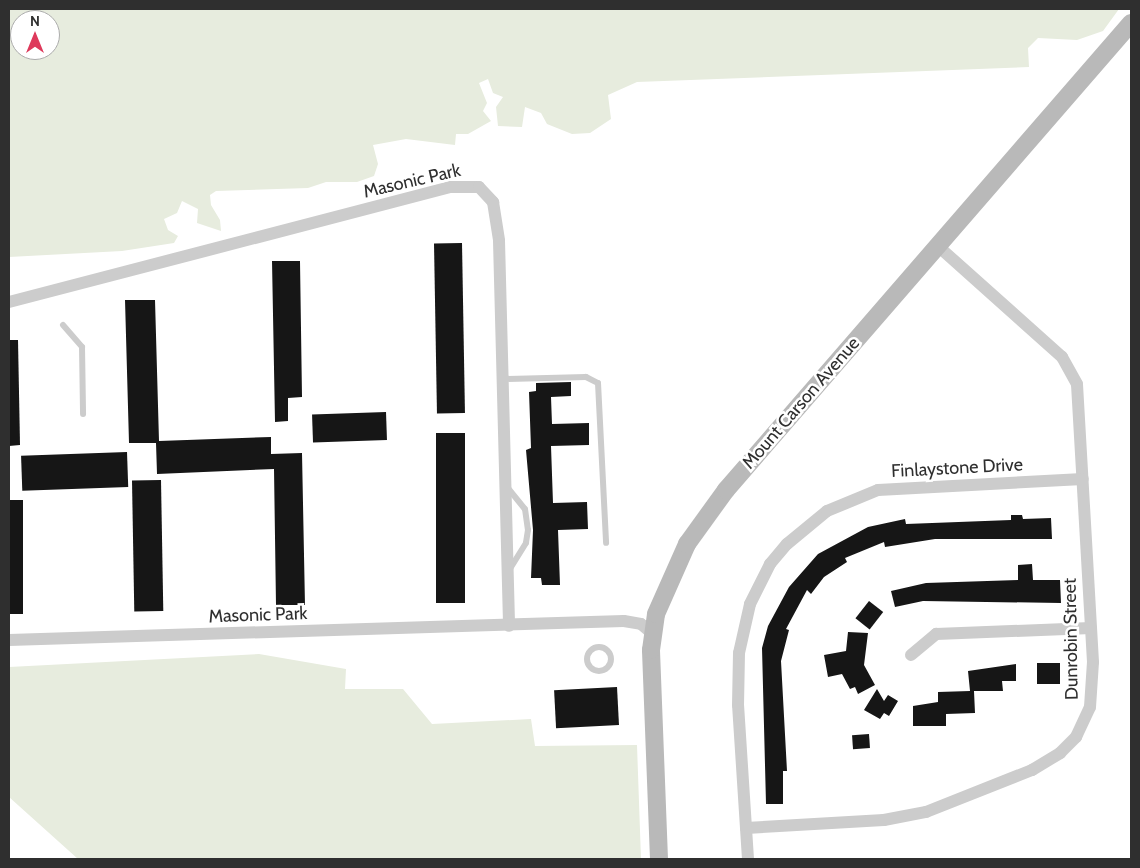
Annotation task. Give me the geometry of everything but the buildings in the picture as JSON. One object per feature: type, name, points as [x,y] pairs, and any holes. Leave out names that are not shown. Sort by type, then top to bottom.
[{"type":"main road","name":"Mount Carson Avenue","points":[[659,859],[650,707],[653,634],[656,614],[678,562],[713,505],[1131,22]]},
{"type":"street","name":"Masonic Park","points":[[9,302],[437,190],[473,185],[489,196],[497,219],[509,626]]},
{"type":"street","name":"Dunrobin Street","points":[[746,828],[904,817],[1032,770],[1076,737],[1090,707],[1091,628],[1083,479],[1078,398],[1070,371],[1062,357],[938,246]]},
{"type":"street","name":"Finlaystone Drive","points":[[748,859],[738,705],[738,653],[750,604],[770,564],[787,544],[827,511],[878,490],[1083,479]]},
{"type":"street","name":"Masonic Park","points":[[9,640],[624,621],[641,624],[653,634]]},
{"type":"street","points":[[911,654],[936,634],[1091,628]]},
{"type":"lane","points":[[63,325],[82,347],[83,414]]},
{"type":"lane","points":[[503,378],[586,377],[598,383],[606,543]]},
{"type":"lane","points":[[505,485],[525,509],[528,530],[523,550],[508,572]]},
{"type":"shaded area","points":[[9,9],[1119,9],[1103,31],[1077,40],[1038,38],[1028,48],[1029,67],[637,82],[608,95],[611,119],[590,133],[572,134],[547,124],[541,113],[525,107],[522,127],[498,126],[496,107],[503,97],[493,93],[488,79],[479,83],[487,103],[483,111],[491,121],[468,134],[456,134],[455,145],[406,139],[373,145],[378,164],[374,176],[357,182],[326,182],[308,188],[216,191],[210,195],[211,205],[220,220],[221,231],[197,223],[198,209],[182,201],[177,213],[164,219],[168,230],[178,236],[174,243],[122,251],[9,257]]},
{"type":"shaded area","points":[[259,654],[346,669],[345,689],[403,689],[432,724],[531,719],[535,746],[637,745],[641,859],[78,859],[9,797],[9,667]]}]
